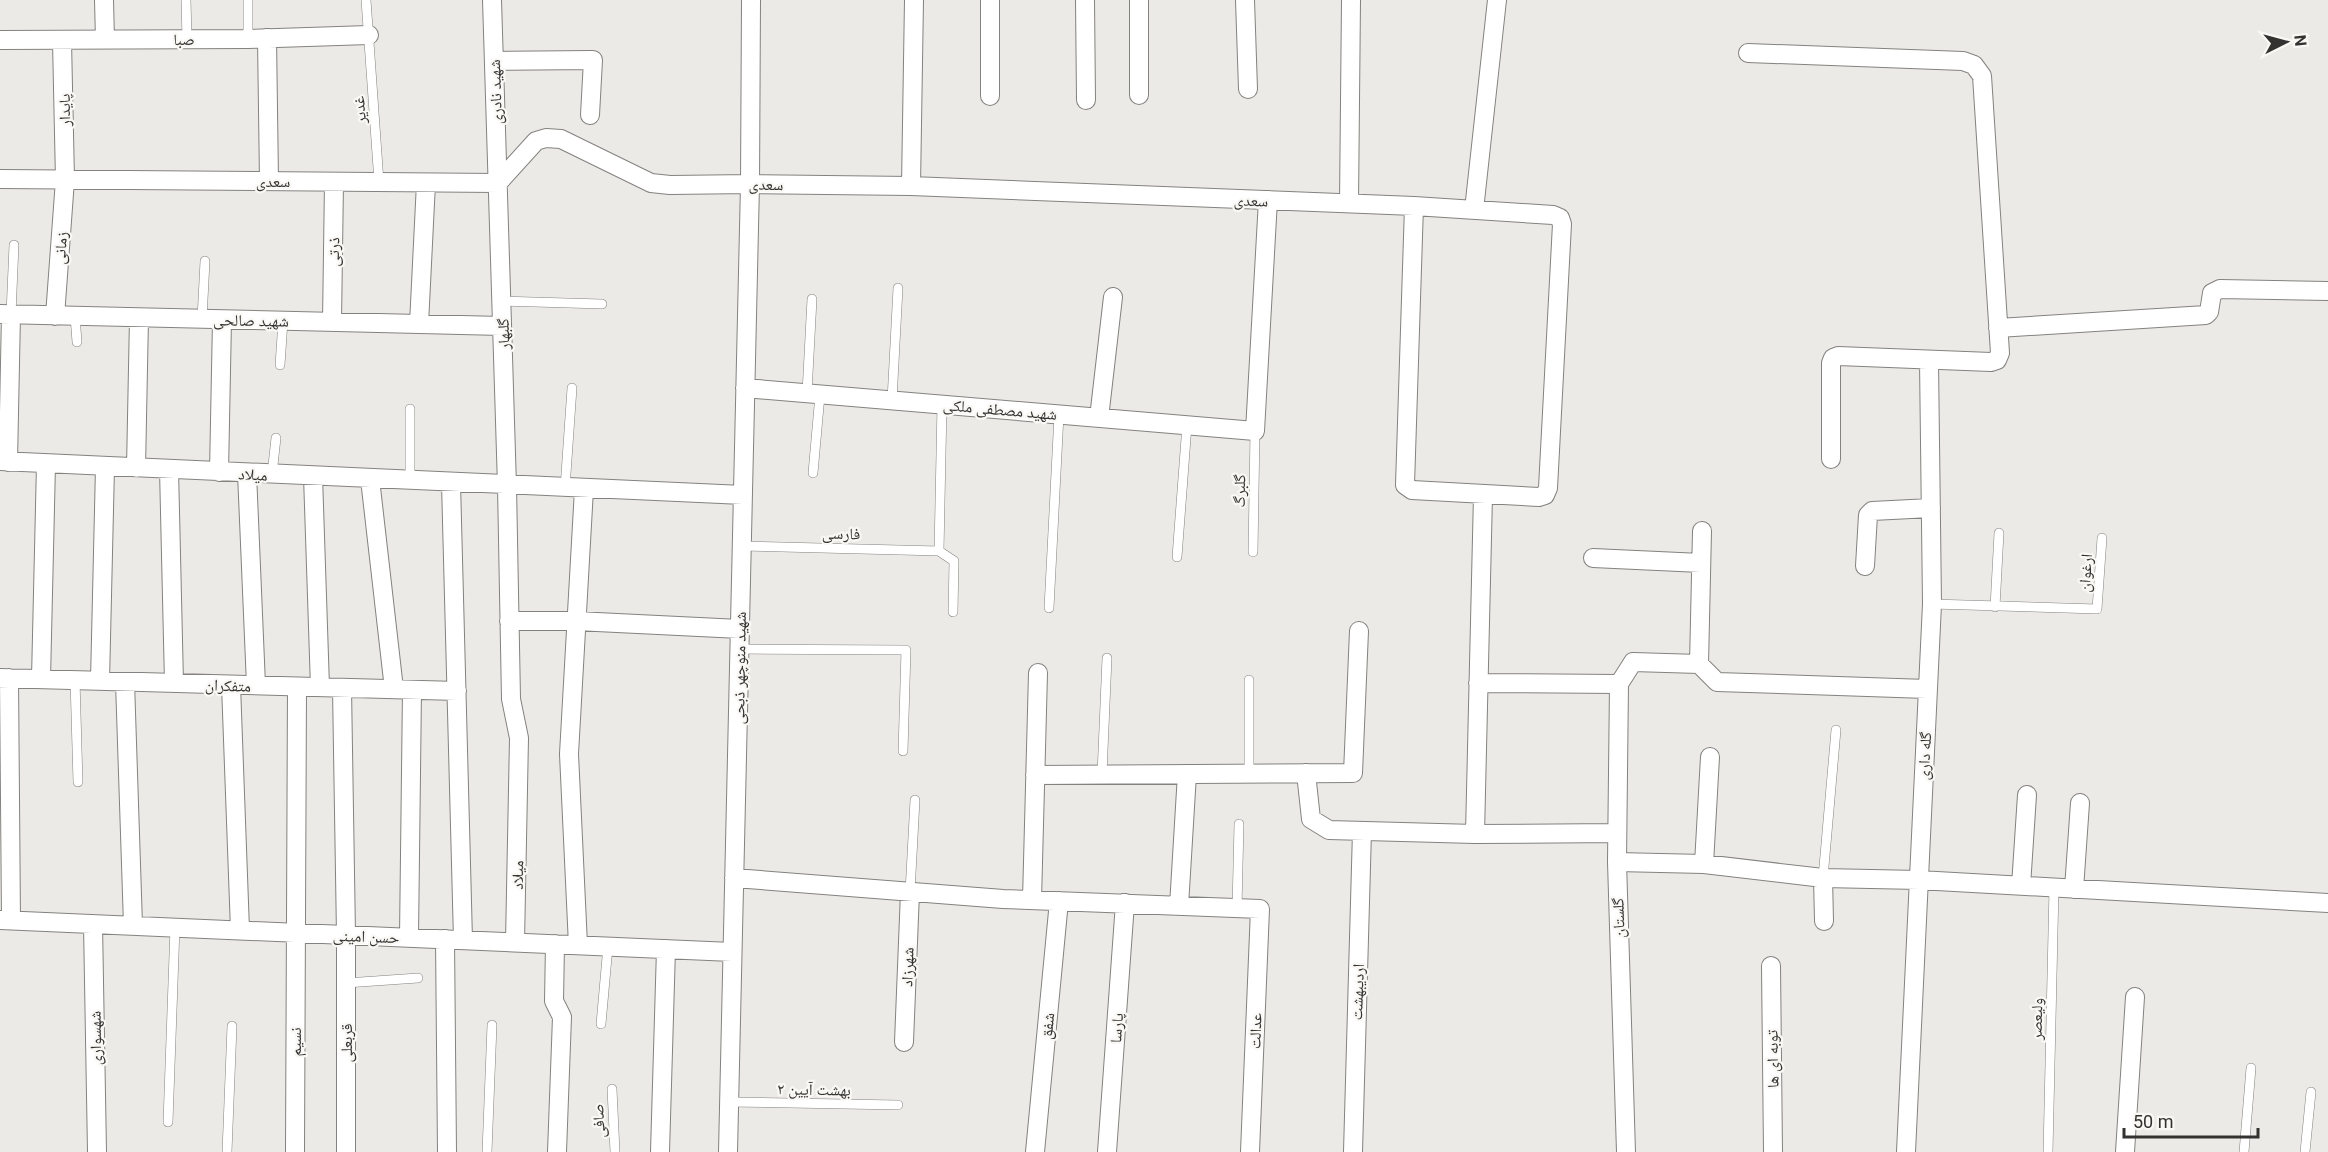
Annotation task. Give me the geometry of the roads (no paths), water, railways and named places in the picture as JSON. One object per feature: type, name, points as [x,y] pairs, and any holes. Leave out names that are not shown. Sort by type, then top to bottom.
[{"type":"street","points":[[104,0],[105,40]]},
{"type":"street","name":"شهید نادری","points":[[492,0],[498,183]]},
{"type":"street","name":"شهید منوچهر ذبحی","points":[[728,1152],[746,388],[751,0]]},
{"type":"street","points":[[911,186],[914,0]]},
{"type":"street","points":[[990,0],[990,96]]},
{"type":"street","points":[[1085,0],[1086,100]]},
{"type":"street","points":[[1139,0],[1139,94]]},
{"type":"street","points":[[1245,0],[1248,89]]},
{"type":"street","points":[[1348,203],[1351,0]]},
{"type":"street","points":[[1474,210],[1497,0]]},
{"type":"street","name":"صبا","points":[[0,40],[248,39],[369,35]]},
{"type":"street","points":[[267,38],[268,181]]},
{"type":"street","name":"پایدار","points":[[62,41],[65,180]]},
{"type":"street","points":[[1748,53],[1963,61],[1974,65],[1982,76],[2000,353],[1997,360],[1991,362],[1838,356],[1833,358],[1831,363],[1831,459]]},
{"type":"street","points":[[494,61],[593,60],[590,115]]},
{"type":"street","name":"سعدی","points":[[0,179],[498,183],[536,141],[546,138],[561,139],[651,183],[670,185],[911,186],[1348,203],[1554,215],[1560,218],[1562,224],[1548,488],[1545,495],[1539,497],[1483,495]]},
{"type":"street","name":"زمانی","points":[[55,316],[65,180]]},
{"type":"street","name":"ذرتی","points":[[332,322],[334,182]]},
{"type":"street","points":[[419,324],[426,183]]},
{"type":"street","name":"گلبهار","points":[[498,183],[507,486]]},
{"type":"street","points":[[1255,431],[1268,200]]},
{"type":"street","points":[[1414,206],[1406,484],[1412,490],[1483,495],[1475,834]]},
{"type":"street","points":[[1998,328],[2206,315],[2209,312],[2212,293],[2220,289],[2328,291]]},
{"type":"street","points":[[1099,418],[1113,297]]},
{"type":"street","points":[[4,462],[6,314]]},
{"type":"street","name":"شهید صالحی","points":[[6,314],[502,326]]},
{"type":"street","points":[[136,468],[139,318]]},
{"type":"street","points":[[219,472],[222,320]]},
{"type":"street","name":"گله داری","points":[[1906,1152],[1932,604],[1929,361]]},
{"type":"street","name":"شهید مصطفی ملکی","points":[[746,388],[1255,431]]},
{"type":"street","name":"میلاد","points":[[4,462],[743,495]]},
{"type":"street","points":[[41,679],[46,464]]},
{"type":"street","points":[[100,681],[105,466]]},
{"type":"street","points":[[169,469],[174,683]]},
{"type":"street","points":[[247,473],[256,685]]},
{"type":"street","points":[[313,476],[320,687]]},
{"type":"street","points":[[370,479],[403,690],[409,937]]},
{"type":"street","points":[[447,1152],[454,939],[457,691],[451,483]]},
{"type":"street","name":"میلاد","points":[[507,486],[511,699],[519,738],[515,942]]},
{"type":"street","points":[[578,945],[569,754],[584,489]]},
{"type":"street","points":[[1865,566],[1868,515],[1872,511],[1930,508]]},
{"type":"street","points":[[1699,664],[1702,531]]},
{"type":"street","points":[[1593,558],[1701,563]]},
{"type":"street","points":[[509,621],[576,621],[740,629]]},
{"type":"street","points":[[1035,775],[1353,773],[1359,630]]},
{"type":"street","points":[[1478,683],[1619,684],[1633,662],[1699,664],[1717,682],[1927,689]]},
{"type":"street","points":[[1032,900],[1038,673]]},
{"type":"street","points":[[5,678],[5,920]]},
{"type":"street","name":"متفکران","points":[[5,678],[457,691]]},
{"type":"street","points":[[125,682],[133,925]]},
{"type":"street","name":"گلستان","points":[[1619,684],[1617,862],[1626,1152]]},
{"type":"street","points":[[231,685],[240,930]]},
{"type":"street","name":"نسیم","points":[[295,1152],[297,687]]},
{"type":"street","name":"قربعلی","points":[[342,688],[346,935],[346,1152]]},
{"type":"street","points":[[1704,864],[1710,757]]},
{"type":"street","points":[[1306,773],[1311,819],[1329,830],[1475,834],[1617,833]]},
{"type":"street","points":[[1179,906],[1187,774]]},
{"type":"street","points":[[2020,886],[2027,795]]},
{"type":"street","points":[[2074,889],[2080,804]]},
{"type":"street","name":"اردیبهشت","points":[[1353,1152],[1362,831]]},
{"type":"street","points":[[1617,862],[1704,864],[1823,878],[1918,880],[2328,903]]},
{"type":"street","points":[[734,878],[1032,900],[1237,908]]},
{"type":"street","points":[[1823,878],[1824,921]]},
{"type":"street","name":"شهرزاد","points":[[904,1042],[910,892]]},
{"type":"street","name":"شفق","points":[[1035,1152],[1059,901]]},
{"type":"street","name":"پارسا","points":[[1107,1152],[1125,903]]},
{"type":"street","name":"عدالت","points":[[1237,908],[1260,909],[1250,1152]]},
{"type":"street","name":"حسن امینی","points":[[5,920],[732,952]]},
{"type":"street","name":"شهسواری","points":[[93,924],[97,1152]]},
{"type":"street","points":[[555,944],[554,1001],[562,1017],[557,1152]]},
{"type":"street","points":[[660,1152],[666,949]]},
{"type":"street","name":"توبه ای ها","points":[[1771,966],[1773,1152]]},
{"type":"street","points":[[2125,1152],[2135,997]]},
{"type":"lane","points":[[186,0],[187,39]]},
{"type":"lane","points":[[248,0],[248,39]]},
{"type":"lane","name":"غدیر","points":[[366,0],[379,182]]},
{"type":"lane","points":[[6,314],[14,245]]},
{"type":"lane","points":[[202,319],[205,261]]},
{"type":"lane","points":[[892,400],[898,288]]},
{"type":"lane","points":[[812,299],[813,473]]},
{"type":"lane","points":[[501,301],[602,304]]},
{"type":"lane","points":[[75,316],[77,342]]},
{"type":"lane","points":[[280,365],[283,321]]},
{"type":"lane","points":[[565,488],[572,388]]},
{"type":"lane","points":[[942,405],[939,551],[954,561],[953,612]]},
{"type":"lane","points":[[410,409],[410,481]]},
{"type":"lane","points":[[1049,608],[1059,414]]},
{"type":"lane","points":[[1177,557],[1187,425]]},
{"type":"lane","name":"گلبرگ","points":[[1253,552],[1255,431]]},
{"type":"lane","points":[[272,474],[276,438]]},
{"type":"lane","points":[[1932,604],[1995,607],[1999,533]]},
{"type":"lane","name":"ارغوان","points":[[1995,607],[2097,609],[2102,538]]},
{"type":"lane","name":"فارسی","points":[[742,546],[939,551]]},
{"type":"lane","points":[[739,649],[906,650],[903,751]]},
{"type":"lane","points":[[1102,774],[1107,658]]},
{"type":"lane","points":[[75,680],[78,783]]},
{"type":"lane","points":[[1249,680],[1249,773]]},
{"type":"lane","points":[[1823,878],[1836,730]]},
{"type":"lane","points":[[910,892],[915,800]]},
{"type":"lane","points":[[1237,908],[1239,824]]},
{"type":"lane","name":"ولیعصر","points":[[2048,1152],[2054,888]]},
{"type":"lane","points":[[168,1122],[175,927]]},
{"type":"lane","points":[[601,1024],[609,946]]},
{"type":"lane","points":[[346,984],[418,978]]},
{"type":"lane","points":[[487,1152],[492,1025]]},
{"type":"lane","points":[[226,1152],[232,1026]]},
{"type":"lane","points":[[2244,1152],[2251,1068]]},
{"type":"lane","name":"صافی","points":[[612,1089],[615,1152]]},
{"type":"lane","points":[[2305,1152],[2311,1092]]},
{"type":"lane","name":"بهشت آیین ۲","points":[[729,1102],[898,1105]]}]
